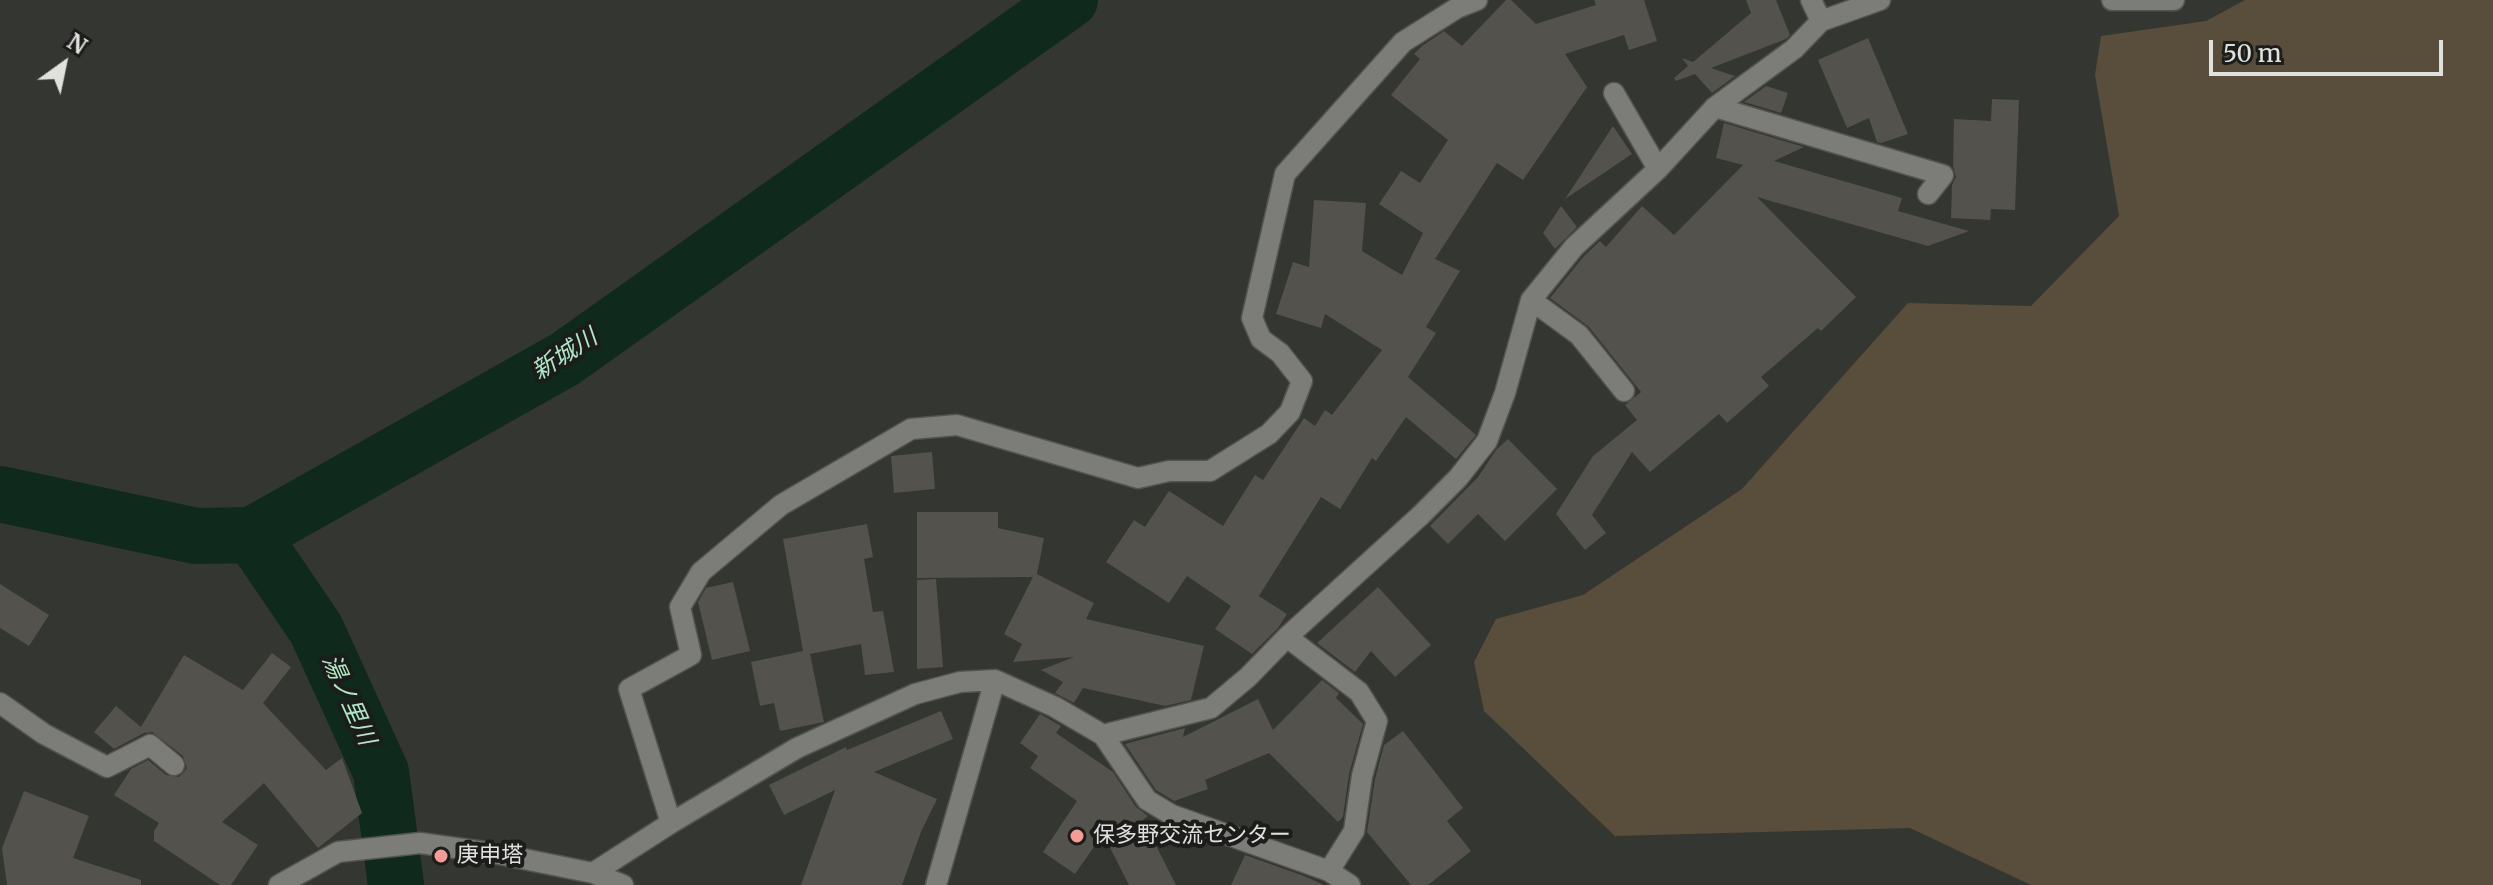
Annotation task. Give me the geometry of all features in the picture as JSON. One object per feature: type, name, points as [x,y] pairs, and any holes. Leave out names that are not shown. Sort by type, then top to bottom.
[{"type":"street","points":[[671,823],[629,689],[691,655],[680,607],[701,572],[781,505],[911,429],[957,425],[1138,478],[1169,471],[1210,471],[1269,434],[1290,412],[1302,381],[1280,353],[1261,339],[1252,318],[1285,174],[1403,42],[1457,8],[1477,0]]},
{"type":"street","points":[[1811,0],[1821,21]]},
{"type":"street","points":[[1103,735],[1211,708],[1421,515],[1458,478],[1487,441],[1505,393],[1531,300],[1574,247],[1658,169],[1715,107],[1794,49],[1821,21],[1880,0]]},
{"type":"street","points":[[2112,0],[2174,0]]},
{"type":"street","points":[[1614,93],[1658,169]]},
{"type":"street","points":[[1715,107],[1943,175],[1928,194]]},
{"type":"street","points":[[1531,300],[1579,335],[1624,391]]},
{"type":"street","points":[[1287,637],[1359,692],[1377,721],[1362,776],[1354,831],[1329,871]]},
{"type":"street","points":[[936,885],[995,680]]},
{"type":"street","points":[[593,873],[797,748],[915,694],[960,682],[995,680],[1055,707],[1103,735],[1147,800],[1172,815],[1329,871],[1350,885]]},
{"type":"street","points":[[0,703],[44,734],[107,767],[150,745],[174,765]]},
{"type":"street","points":[[279,885],[338,852],[420,843],[499,854],[593,873],[623,885]]},
{"type":"shaded area","points":[[2245,0],[2493,0],[2493,885],[2031,885],[1910,828],[1615,836],[1484,711],[1474,662],[1496,619],[1583,595],[1742,489],[1908,303],[2031,306],[2119,216],[2095,75],[2101,36],[2206,21]]},
{"type":"building","points":[[1506,0],[1511,0],[1536,24],[1596,5],[1594,0],[1644,0],[1657,41],[1629,50],[1624,35],[1565,54],[1587,87],[1523,180],[1497,163],[1435,259],[1460,271],[1426,327],[1436,333],[1408,377],[1476,435],[1456,459],[1406,417],[1376,461],[1372,458],[1340,509],[1321,497],[1259,596],[1287,614],[1278,628],[1252,654],[1215,629],[1231,606],[1187,576],[1169,603],[1106,562],[1134,520],[1145,527],[1169,491],[1223,526],[1255,475],[1263,480],[1304,418],[1315,426],[1325,410],[1332,415],[1382,350],[1325,314],[1321,328],[1276,314],[1293,262],[1309,267],[1314,200],[1366,203],[1362,251],[1402,275],[1423,233],[1379,204],[1401,171],[1420,183],[1448,140],[1391,95],[1420,59],[1414,54],[1422,46],[1444,31],[1462,46]]},
{"type":"building","points":[[1746,0],[1776,0],[1790,35],[1711,68],[1735,76],[1712,93],[1695,74],[1676,81],[1674,78],[1688,66],[1682,58],[1693,62],[1751,13]]},
{"type":"building","points":[[1868,38],[1908,134],[1881,143],[1877,142],[1869,118],[1847,128],[1818,60]]},
{"type":"building","points":[[1766,86],[1788,93],[1781,113],[1744,102]]},
{"type":"building","points":[[1992,99],[2019,100],[2015,210],[1991,209],[1990,220],[1951,218],[1952,185],[1956,177],[1953,166],[1954,119],[1991,121]]},
{"type":"building","points":[[1724,123],[1804,147],[1774,161],[1902,198],[1898,211],[1969,231],[1928,246],[1757,197],[1856,297],[1821,331],[1818,328],[1761,377],[1769,386],[1727,423],[1719,414],[1650,472],[1632,452],[1592,515],[1606,533],[1585,550],[1556,514],[1593,456],[1637,420],[1625,405],[1641,392],[1589,327],[1550,298],[1584,256],[1600,241],[1606,247],[1642,206],[1674,235],[1743,165],[1716,158]]},
{"type":"building","points":[[1613,126],[1632,154],[1565,199]]},
{"type":"building","points":[[1561,206],[1577,227],[1555,249],[1543,233]]},
{"type":"building","points":[[1508,439],[1557,489],[1505,541],[1478,514],[1448,544],[1430,526],[1478,477],[1496,450]]},
{"type":"building","points":[[932,452],[935,489],[894,493],[891,456]]},
{"type":"building","points":[[917,512],[998,512],[998,528],[1044,538],[1037,574],[1094,603],[1086,619],[1204,646],[1191,700],[1165,706],[1083,688],[1074,703],[1055,693],[1063,682],[1041,670],[1074,657],[1013,662],[1022,644],[1004,634],[1033,577],[917,578]]},
{"type":"building","points":[[867,524],[873,557],[864,559],[873,612],[883,611],[894,672],[865,675],[861,644],[810,654],[824,722],[780,731],[774,703],[760,706],[751,662],[803,651],[783,539]]},
{"type":"building","points":[[936,579],[943,667],[917,669],[917,580]]},
{"type":"building","points":[[733,582],[750,651],[712,660],[698,602],[706,588]]},
{"type":"building","points":[[0,584],[49,615],[29,646],[0,628]]},
{"type":"building","points":[[1378,587],[1431,645],[1395,677],[1371,651],[1355,672],[1317,643]]},
{"type":"building","points":[[272,653],[291,667],[263,703],[326,770],[342,758],[362,813],[318,848],[264,783],[222,822],[258,845],[231,885],[220,885],[154,841],[154,831],[159,823],[114,795],[131,769],[148,760],[166,775],[179,777],[187,768],[183,756],[152,732],[114,749],[94,732],[116,706],[141,727],[184,655],[243,690]]},
{"type":"building","points":[[1322,680],[1339,693],[1336,698],[1363,724],[1349,774],[1343,817],[1338,822],[1269,753],[1205,780],[1208,789],[1174,801],[1156,790],[1125,744],[1185,728],[1183,737],[1258,699],[1273,730]]},
{"type":"building","points":[[941,711],[953,739],[874,772],[937,799],[902,885],[801,885],[835,790],[784,815],[769,785],[846,747],[847,750]]},
{"type":"building","points":[[1040,714],[1061,726],[1056,733],[1113,772],[1136,807],[1148,816],[1143,820],[1176,885],[1129,885],[1103,834],[1075,874],[1043,852],[1077,801],[1030,768],[1038,756],[1020,743]]},
{"type":"building","points":[[1403,731],[1463,808],[1447,821],[1471,851],[1428,885],[1411,885],[1367,832],[1384,745]]},
{"type":"building","points":[[24,791],[89,816],[73,858],[141,880],[141,885],[7,885],[2,848]]},
{"type":"building","points":[[1245,855],[1304,876],[1324,885],[1231,885]]},
{"type":"waterway","name":"新城川","points":[[0,494],[196,536],[252,535],[565,359],[1070,0]]},
{"type":"waterway","name":"湯ノ里川","points":[[252,535],[316,629],[381,772],[396,885]]},
{"type":"place","name":"保多野交流センター","points":[[1077,836]]},
{"type":"place","name":"庚申塔","points":[[441,856]]}]
